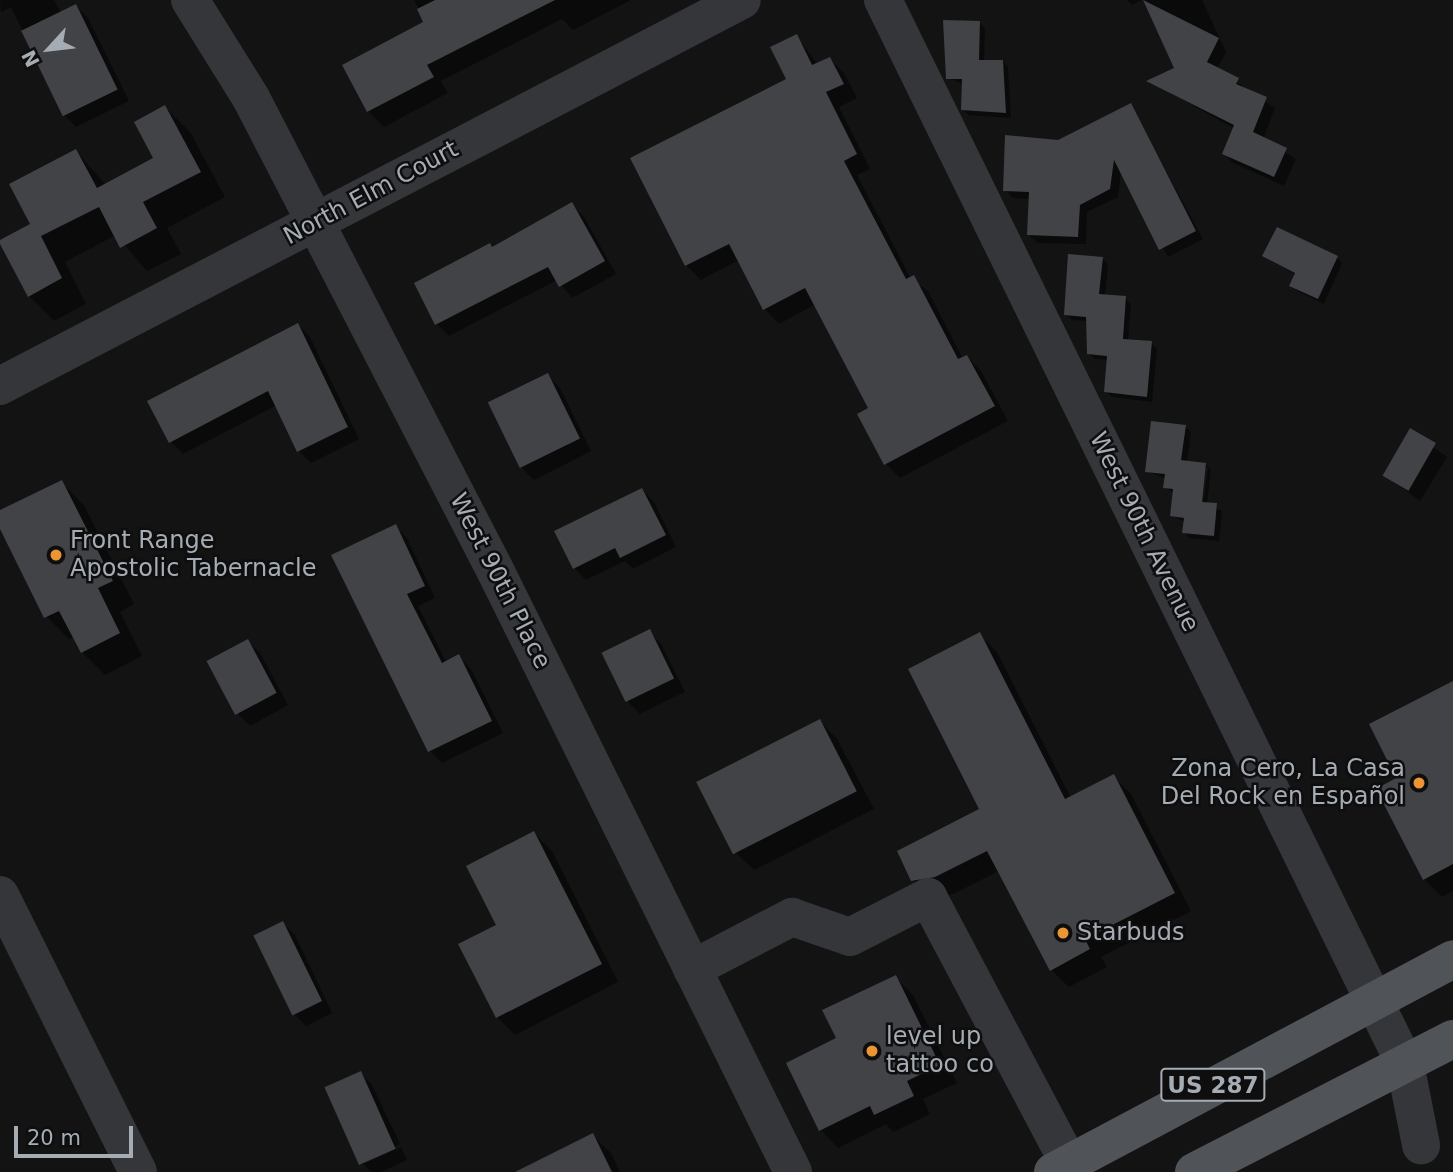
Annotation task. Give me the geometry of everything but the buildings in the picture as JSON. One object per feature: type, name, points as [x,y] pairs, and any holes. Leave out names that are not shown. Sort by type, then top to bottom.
[{"type":"main road","name":"US 287","points":[[1061,1167],[1453,960]]},
{"type":"main road","name":"US 287","points":[[1194,1172],[1453,1040]]},
{"type":"street","name":"West 90th Place","points":[[190,0],[251,98],[495,569],[793,1172]]},
{"type":"street","name":"North Elm Court","points":[[0,386],[742,0]]},
{"type":"street","name":"West 90th Avenue","points":[[883,0],[1405,1064],[1420,1145]]},
{"type":"street","points":[[0,895],[138,1172]]},
{"type":"street","points":[[692,969],[792,917],[850,937],[928,897],[1061,1167]]},
{"type":"place","name":"Front Range Apostolic Tabernacle","points":[[56,555]]},
{"type":"place","name":"Zona Cero, La Casa Del Rock en Español","points":[[1419,783]]},
{"type":"place","name":"Starbuds","points":[[1063,933]]},
{"type":"place","name":"level up tattoo co","points":[[872,1051]]}]
